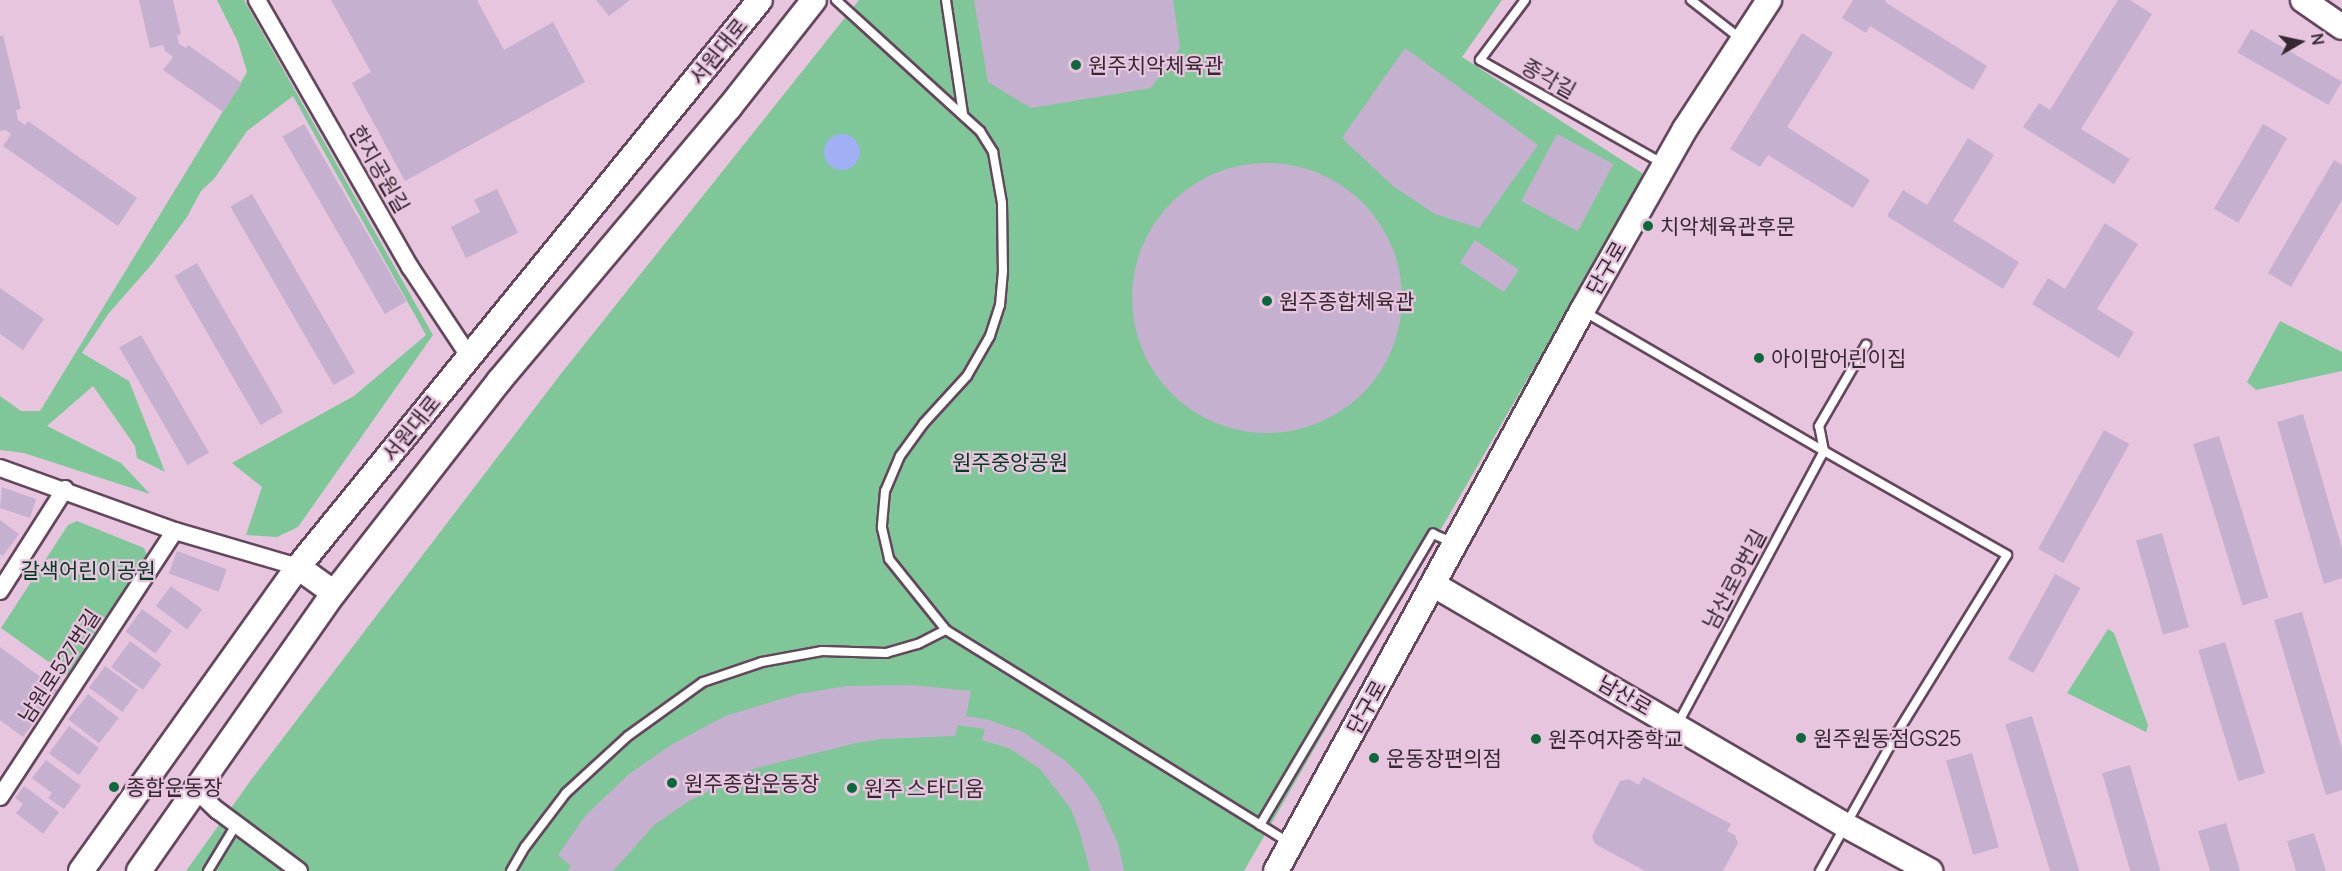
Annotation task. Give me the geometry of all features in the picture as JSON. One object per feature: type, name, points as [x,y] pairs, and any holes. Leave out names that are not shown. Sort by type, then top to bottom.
[{"type":"street","name":"한지공원길","points":[[257,0],[410,267],[469,356]]},
{"type":"street","name":"서원대로","points":[[81,871],[298,567],[760,0]]},
{"type":"street","name":"서원대로","points":[[139,871],[334,593],[499,381],[729,108],[814,0]]},
{"type":"street","name":"단구로","points":[[1276,871],[1582,311],[1665,165],[1742,39],[1769,0]]},
{"type":"street","points":[[2303,0],[2342,27]]},
{"type":"street","points":[[469,356],[499,381]]},
{"type":"street","points":[[0,468],[65,489],[175,531],[298,567],[334,593]]},
{"type":"street","points":[[0,591],[65,489]]},
{"type":"street","name":"남원로527번길","points":[[0,797],[175,531]]},
{"type":"street","name":"남산로","points":[[1434,585],[1845,825],[1930,871]]},
{"type":"street","points":[[197,791],[236,825],[299,871]]},
{"type":"lane","points":[[836,0],[980,131],[993,152],[1002,203],[1003,271],[1000,305],[980,359],[900,456],[885,491],[882,528],[889,559],[946,630],[1292,844]]},
{"type":"lane","points":[[946,0],[963,114]]},
{"type":"lane","name":"종각길","points":[[1525,0],[1480,60],[1665,165]]},
{"type":"lane","points":[[1691,0],[1742,39]]},
{"type":"lane","points":[[1582,311],[2007,555],[1897,733],[1820,871]]},
{"type":"lane","points":[[1824,451],[1819,426],[1866,345]]},
{"type":"lane","name":"남산로9번길","points":[[1677,725],[1824,451]]},
{"type":"lane","name":"단구로","points":[[1260,825],[1433,534],[1456,544]]},
{"type":"lane","points":[[511,871],[525,847],[566,793],[628,736],[703,682],[762,662],[822,651],[886,653],[918,644],[946,630]]},
{"type":"lane","points":[[208,871],[236,825]]},
{"type":"green space","points":[[217,0],[244,0],[433,335],[298,527],[277,537],[246,535],[262,487],[232,463],[354,396],[426,335],[293,96],[247,131],[214,179],[201,191],[187,217],[152,264],[109,313],[82,353],[129,381],[165,472],[137,458],[135,446],[93,386],[47,426],[121,463],[150,494],[24,453],[0,450],[0,396],[21,411],[40,411],[247,72],[238,42]]},
{"type":"green space","name":"원주중앙공원","points":[[859,0],[1502,0],[1462,57],[1645,175],[1244,871],[186,871],[251,780],[560,375]]},
{"type":"green space","points":[[2280,321],[2342,352],[2342,371],[2256,390],[2247,382]]},
{"type":"green space","name":"갈색어린이공원","points":[[77,521],[144,548],[147,555],[67,675],[1,628],[68,525]]},
{"type":"green space","points":[[2108,629],[2114,633],[2148,725],[2146,732],[2067,693]]},
{"type":"water","points":[[842,134],[855,139],[860,152],[855,165],[842,170],[829,165],[824,152],[829,139]]},
{"type":"building","points":[[139,0],[173,0],[181,34],[177,35],[179,44],[186,48],[188,45],[242,83],[223,112],[163,70],[173,57],[165,51],[163,45],[150,48]]},
{"type":"building","points":[[331,0],[477,0],[504,50],[553,22],[585,82],[405,181],[352,83],[371,72]]},
{"type":"building","points":[[596,0],[630,0],[609,16]]},
{"type":"building","name":"원주치악체육관","points":[[974,0],[1173,0],[1180,48],[1151,88],[1031,108],[988,82]]},
{"type":"building","points":[[1853,0],[1886,0],[1885,2],[1987,66],[1973,90],[1870,26],[1866,33],[1842,18]]},
{"type":"building","points":[[2118,0],[2130,0],[2152,14],[2081,129],[2130,159],[2114,184],[2023,127],[2039,103],[2050,110]]},
{"type":"building","points":[[2251,29],[2342,82],[2328,105],[2238,52]]},
{"type":"building","points":[[1802,33],[1833,53],[1787,127],[1870,180],[1853,208],[1768,155],[1760,167],[1730,149]]},
{"type":"building","points":[[3,35],[21,109],[16,110],[18,120],[25,125],[28,121],[137,198],[118,226],[3,146],[11,134],[6,130],[0,131],[0,36]]},
{"type":"building","points":[[1405,48],[1538,145],[1479,228],[1435,214],[1393,186],[1342,138]]},
{"type":"building","points":[[304,124],[407,302],[385,314],[282,136]]},
{"type":"building","points":[[2263,124],[2287,138],[2238,223],[2214,209]]},
{"type":"building","points":[[1557,134],[1614,164],[1578,231],[1521,201]]},
{"type":"building","points":[[1968,138],[1994,155],[1953,221],[2019,262],[2003,289],[1887,216],[1903,190],[1927,205]]},
{"type":"building","points":[[2334,160],[2342,165],[2342,200],[2291,287],[2268,273]]},
{"type":"building","name":"원주종합체육관","points":[[1267,163],[1293,166],[1319,173],[1353,194],[1371,212],[1392,246],[1399,272],[1402,298],[1399,324],[1392,350],[1371,384],[1353,402],[1319,423],[1293,430],[1267,433],[1241,430],[1215,423],[1181,402],[1163,384],[1142,350],[1135,324],[1132,298],[1135,272],[1142,246],[1163,212],[1181,194],[1215,173],[1241,166]]},
{"type":"building","points":[[497,189],[518,233],[466,258],[451,227],[480,212],[474,200]]},
{"type":"building","points":[[252,194],[355,372],[333,385],[230,206]]},
{"type":"building","points":[[2105,223],[2138,244],[2097,309],[2134,332],[2119,358],[2032,304],[2048,278],[2065,289]]},
{"type":"building","points":[[1475,240],[1519,270],[1504,292],[1460,262]]},
{"type":"building","points":[[197,263],[283,412],[260,425],[174,276]]},
{"type":"building","points":[[0,288],[44,319],[23,350],[0,334]]},
{"type":"building","points":[[141,335],[209,453],[187,465],[119,348]]},
{"type":"building","points":[[2303,414],[2342,548],[2342,578],[2324,584],[2277,422]]},
{"type":"building","points":[[2104,430],[2129,444],[2063,563],[2038,549]]},
{"type":"building","points":[[2219,436],[2268,598],[2243,606],[2193,444]]},
{"type":"building","points":[[2,487],[36,499],[30,518],[0,508]]},
{"type":"building","points":[[0,520],[19,534],[3,556],[0,554]]},
{"type":"building","points":[[2162,533],[2189,627],[2163,635],[2136,540]]},
{"type":"building","points":[[177,551],[227,569],[219,592],[169,574]]},
{"type":"building","points":[[2055,574],[2080,588],[2033,673],[2008,659]]},
{"type":"building","points":[[171,586],[202,609],[187,629],[156,606]]},
{"type":"building","points":[[142,609],[172,631],[155,653],[126,632]]},
{"type":"building","points":[[2302,612],[2342,749],[2342,790],[2326,795],[2274,620]]},
{"type":"building","points":[[130,641],[162,664],[143,690],[111,667]]},
{"type":"building","points":[[2225,642],[2265,773],[2238,781],[2198,650]]},
{"type":"building","points":[[0,647],[58,690],[23,737],[0,720]]},
{"type":"building","points":[[105,666],[138,690],[122,712],[89,688]]},
{"type":"building","name":"원주종합운동장","points":[[911,685],[971,691],[966,716],[989,720],[1023,732],[1064,760],[1082,777],[1098,799],[1118,844],[1124,871],[1090,871],[1071,809],[1040,769],[1011,749],[982,740],[985,729],[958,725],[955,736],[881,739],[856,743],[753,769],[689,801],[654,825],[613,871],[568,871],[571,866],[558,855],[585,816],[629,774],[671,745],[725,716],[798,694],[847,686]]},
{"type":"building","points":[[88,694],[119,718],[99,743],[68,719]]},
{"type":"building","points":[[2032,716],[2079,871],[2050,871],[2005,724]]},
{"type":"building","points":[[69,726],[99,748],[79,775],[49,754]]},
{"type":"building","points":[[1972,753],[1999,847],[1973,855],[1946,760]]},
{"type":"building","points":[[46,760],[81,786],[64,809],[48,798],[52,793],[32,778]]},
{"type":"building","points":[[2130,765],[2160,871],[2130,871],[2102,773]]},
{"type":"building","points":[[1643,777],[1731,824],[1727,831],[1735,835],[1738,843],[1723,871],[1645,871],[1595,844],[1592,836],[1620,781],[1629,779],[1639,785]]},
{"type":"building","points":[[24,786],[59,812],[43,834],[16,813],[23,804],[15,798]]},
{"type":"building","points":[[2226,823],[2240,871],[2210,871],[2198,831]]},
{"type":"building","points":[[2314,833],[2326,871],[2296,871],[2287,841]]},
{"type":"place","name":"원주치악체육관","points":[[1076,65]]},
{"type":"place","name":"치악체육관후문","points":[[1648,226]]},
{"type":"place","name":"원주종합체육관","points":[[1267,301]]},
{"type":"place","name":"아이맘어린이집","points":[[1759,358]]},
{"type":"place","name":"원주원동점GS25","points":[[1801,738]]},
{"type":"place","name":"원주여자중학교","points":[[1536,739]]},
{"type":"place","name":"운동장편의점","points":[[1374,758]]},
{"type":"place","name":"원주종합운동장","points":[[672,783]]},
{"type":"place","name":"종합운동장","points":[[114,787]]},
{"type":"place","name":"원주 스타디움","points":[[852,788]]}]
